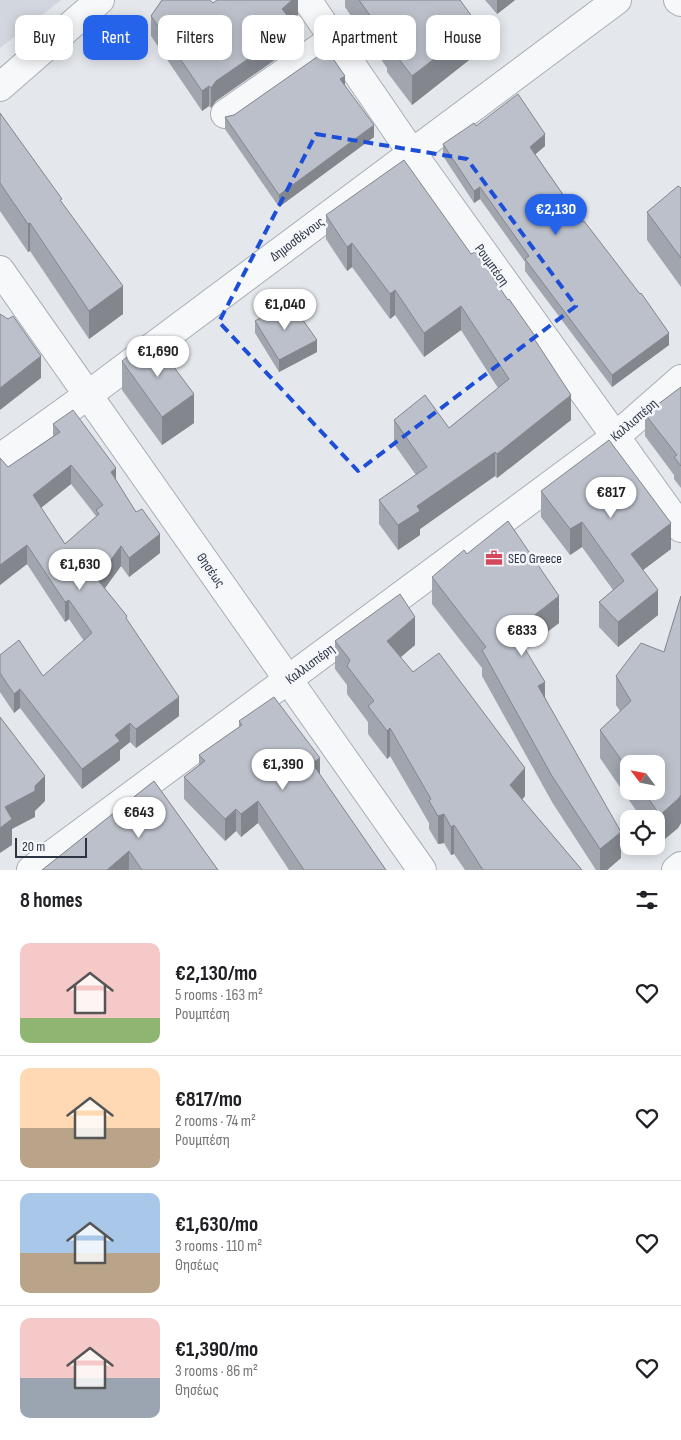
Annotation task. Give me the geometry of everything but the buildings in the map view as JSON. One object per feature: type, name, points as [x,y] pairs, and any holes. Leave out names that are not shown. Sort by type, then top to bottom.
[{"type":"street","points":[[0,87],[100,0]]},
{"type":"street","name":"Ρουμπέση","points":[[308,0],[318,15]]},
{"type":"street","name":"Δημοσθένους","points":[[0,458],[88,396],[617,0]]},
{"type":"street","points":[[225,114],[314,52]]},
{"type":"street","name":"Ρουμπέση","points":[[349,60],[412,153],[681,528]]},
{"type":"street","name":"Θησέως","points":[[0,270],[422,870]]},
{"type":"street","name":"Καλλισπέρη","points":[[31,870],[615,438],[681,379]]},
{"type":"street","points":[[676,870],[681,866]]},
{"type":"highlighted area","points":[[316,134],[467,159],[576,306],[358,471],[219,322]]},
{"type":"shaded area","points":[[0,0],[61,0],[42,15],[15,15],[15,36],[0,48]]},
{"type":"place","name":"SEO Greece","points":[[494,558]]}]
